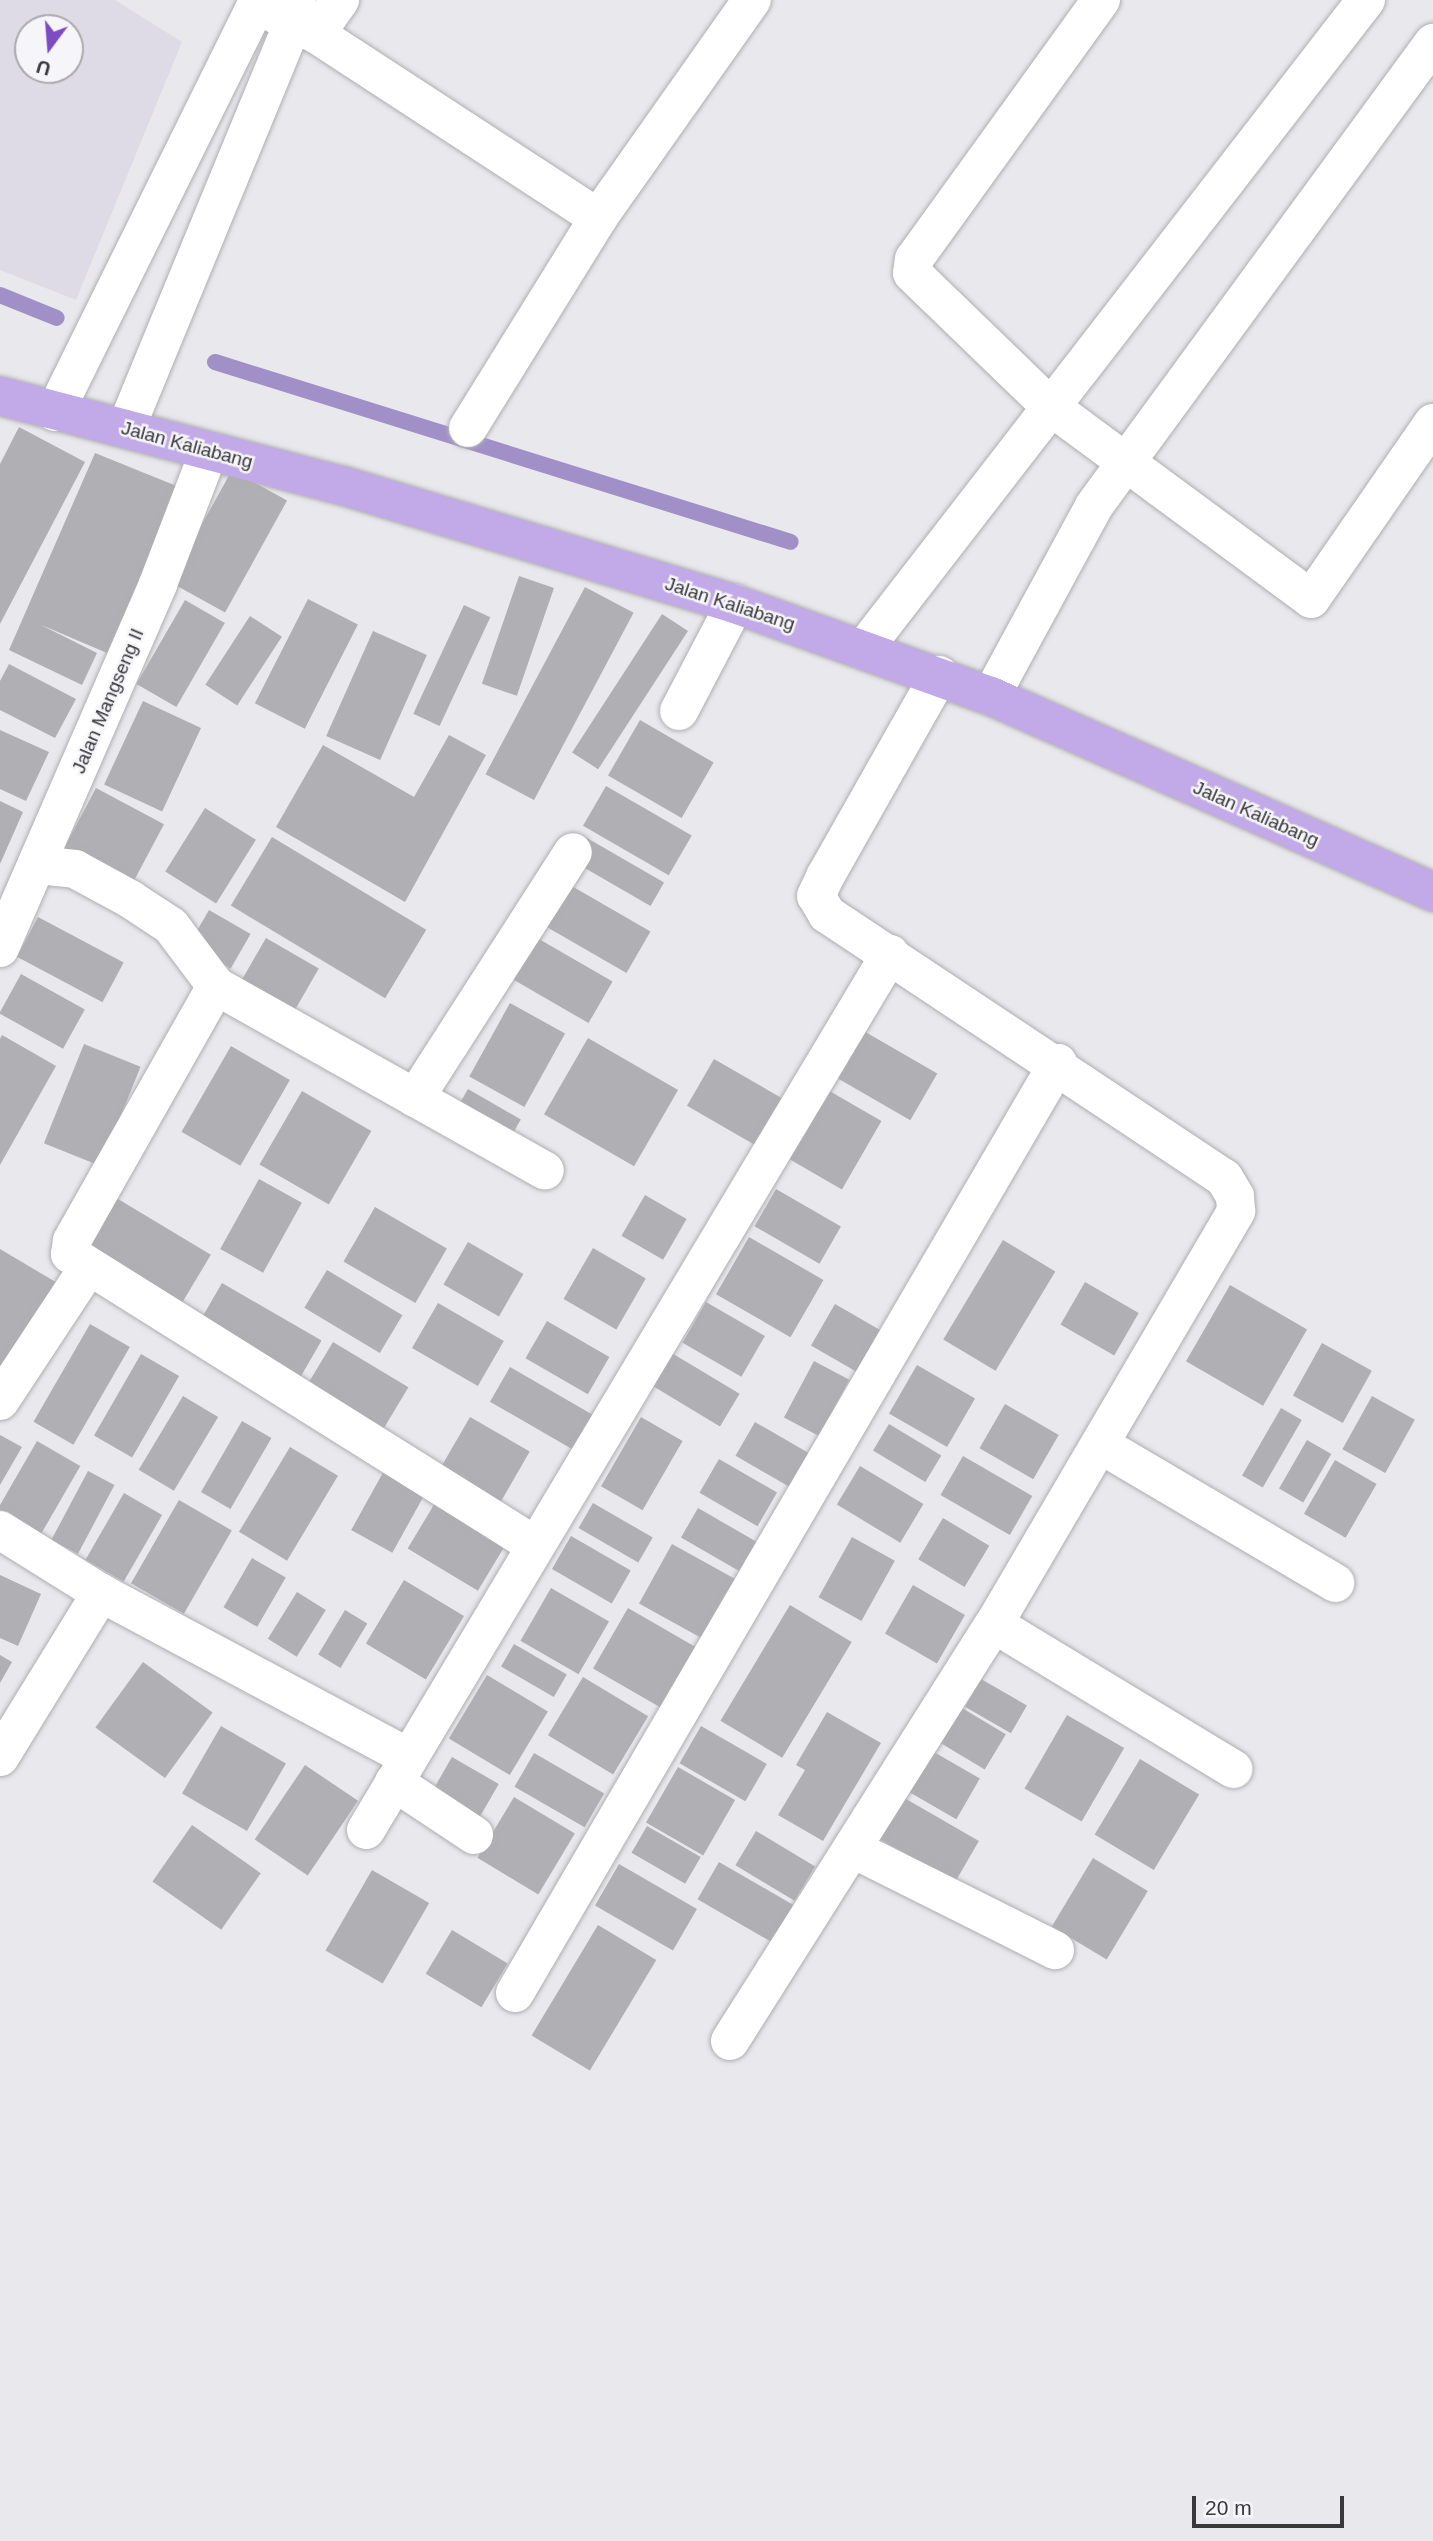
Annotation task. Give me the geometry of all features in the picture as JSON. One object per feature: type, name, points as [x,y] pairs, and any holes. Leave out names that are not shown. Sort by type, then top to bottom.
[{"type":"main road","name":"Jalan Kaliabang","points":[[0,396],[433,511],[735,604],[991,696],[1433,892]]},
{"type":"street","points":[[126,429],[302,19],[340,0]]},
{"type":"street","points":[[468,428],[598,218],[752,0]]},
{"type":"street","points":[[1101,0],[914,259],[912,274],[1051,407],[1126,465],[1311,598],[1433,423]]},
{"type":"street","points":[[863,650],[1366,0]]},
{"type":"street","points":[[55,412],[91,346],[253,2],[302,19],[598,218]]},
{"type":"street","points":[[991,696],[1094,506],[1433,43]]},
{"type":"street","name":"Jalan Mangseng II","points":[[0,948],[158,583],[209,450]]},
{"type":"street","points":[[679,711],[735,604]]},
{"type":"street","points":[[730,2041],[994,1624],[1236,1211],[1235,1196],[1224,1178],[1058,1063],[827,914],[816,895],[939,676]]},
{"type":"street","points":[[415,1098],[573,852]]},
{"type":"street","points":[[38,865],[75,869],[171,926],[216,986],[545,1171]]},
{"type":"street","points":[[366,1830],[533,1544],[890,954]]},
{"type":"street","points":[[216,986],[72,1241],[70,1254],[88,1269],[533,1544]]},
{"type":"street","points":[[515,1993],[1058,1063]]},
{"type":"street","points":[[0,1401],[88,1269]]},
{"type":"street","points":[[1101,1445],[1335,1583]]},
{"type":"street","points":[[0,1530],[101,1593],[401,1769],[474,1835]]},
{"type":"street","points":[[0,1757],[101,1593]]},
{"type":"street","points":[[994,1624],[1233,1769]]},
{"type":"street","points":[[853,1849],[1055,1950]]},
{"type":"shaded area","points":[[0,0],[115,0],[182,42],[76,300],[0,270]]},
{"type":"building","points":[[19,427],[85,462],[0,624],[0,464]]},
{"type":"building","points":[[95,453],[179,487],[107,653],[39,624],[97,653],[82,685],[9,650]]},
{"type":"building","points":[[232,470],[287,501],[225,612],[170,582]]},
{"type":"building","points":[[519,576],[554,588],[517,696],[482,684]]},
{"type":"building","points":[[585,587],[634,613],[534,800],[485,774]]},
{"type":"building","points":[[308,599],[358,624],[305,729],[255,703]]},
{"type":"building","points":[[185,600],[225,623],[176,707],[136,684]]},
{"type":"building","points":[[464,605],[490,617],[440,726],[413,714]]},
{"type":"building","points":[[662,614],[688,631],[598,769],[572,752]]},
{"type":"building","points":[[250,616],[282,637],[237,705],[205,685]]},
{"type":"building","points":[[373,631],[427,655],[380,760],[326,736]]},
{"type":"building","points":[[9,664],[76,699],[55,738],[0,710],[0,681]]},
{"type":"building","points":[[143,701],[201,728],[162,811],[104,784]]},
{"type":"building","points":[[640,720],[714,762],[682,818],[608,775]]},
{"type":"building","points":[[0,730],[49,752],[26,801],[0,789]]},
{"type":"building","points":[[449,735],[486,755],[405,902],[276,827],[323,745],[414,797]]},
{"type":"building","points":[[606,786],[692,836],[669,875],[583,826]]},
{"type":"building","points":[[96,788],[164,824],[127,894],[59,858]]},
{"type":"building","points":[[0,801],[23,812],[0,864]]},
{"type":"building","points":[[205,808],[256,840],[216,903],[165,872]]},
{"type":"building","points":[[272,837],[426,930],[385,998],[231,906]]},
{"type":"building","points":[[587,838],[664,882],[651,906],[574,861]]},
{"type":"building","points":[[563,881],[650,932],[626,973],[539,923]]},
{"type":"building","points":[[209,910],[251,934],[231,969],[189,945]]},
{"type":"building","points":[[38,917],[124,963],[103,1002],[17,957]]},
{"type":"building","points":[[532,935],[613,981],[589,1023],[508,977]]},
{"type":"building","points":[[266,938],[319,968],[292,1015],[239,985]]},
{"type":"building","points":[[21,974],[85,1009],[63,1049],[0,1014]]},
{"type":"building","points":[[510,1003],[565,1034],[524,1107],[469,1076]]},
{"type":"building","points":[[855,1026],[937,1074],[910,1120],[828,1073]]},
{"type":"building","points":[[2,1035],[56,1066],[0,1165],[0,1039]]},
{"type":"building","points":[[588,1038],[678,1090],[634,1166],[544,1114]]},
{"type":"building","points":[[84,1044],[141,1067],[100,1166],[44,1143]]},
{"type":"building","points":[[231,1046],[290,1080],[240,1166],[182,1132]]},
{"type":"building","points":[[714,1059],[785,1100],[758,1147],[687,1106]]},
{"type":"building","points":[[468,1089],[521,1120],[505,1146],[452,1116]]},
{"type":"building","points":[[826,1089],[881,1121],[842,1189],[786,1157]]},
{"type":"building","points":[[302,1091],[371,1131],[329,1205],[259,1165]]},
{"type":"building","points":[[259,1179],[302,1203],[263,1273],[220,1249]]},
{"type":"building","points":[[776,1189],[841,1226],[819,1264],[754,1226]]},
{"type":"building","points":[[108,1193],[211,1255],[179,1308],[76,1246]]},
{"type":"building","points":[[645,1195],[687,1219],[663,1260],[622,1236]]},
{"type":"building","points":[[375,1207],[447,1248],[415,1303],[344,1262]]},
{"type":"building","points":[[749,1237],[823,1280],[790,1337],[716,1294]]},
{"type":"building","points":[[1003,1240],[1055,1271],[996,1371],[943,1339]]},
{"type":"building","points":[[468,1242],[523,1274],[499,1316],[444,1284]]},
{"type":"building","points":[[593,1248],[646,1278],[616,1330],[564,1299]]},
{"type":"building","points":[[0,1249],[59,1284],[0,1385]]},
{"type":"building","points":[[327,1270],[402,1315],[380,1353],[304,1308]]},
{"type":"building","points":[[1085,1282],[1139,1313],[1114,1355],[1060,1324]]},
{"type":"building","points":[[222,1283],[322,1340],[301,1377],[201,1319]]},
{"type":"building","points":[[1230,1285],[1307,1330],[1263,1406],[1186,1361]]},
{"type":"building","points":[[706,1302],[765,1336],[741,1377],[682,1343]]},
{"type":"building","points":[[438,1303],[504,1341],[478,1386],[412,1348]]},
{"type":"building","points":[[835,1304],[883,1332],[859,1374],[811,1346]]},
{"type":"building","points":[[547,1321],[609,1357],[588,1394],[526,1358]]},
{"type":"building","points":[[90,1324],[130,1347],[73,1445],[34,1422]]},
{"type":"building","points":[[333,1342],[408,1387],[382,1431],[307,1386]]},
{"type":"building","points":[[1322,1343],[1372,1371],[1343,1423],[1293,1395]]},
{"type":"building","points":[[665,1349],[740,1394],[720,1426],[645,1382]]},
{"type":"building","points":[[141,1354],[179,1376],[132,1457],[94,1435]]},
{"type":"building","points":[[814,1361],[849,1380],[819,1436],[784,1418]]},
{"type":"building","points":[[917,1365],[975,1398],[947,1447],[889,1413]]},
{"type":"building","points":[[510,1367],[596,1416],[576,1451],[490,1402]]},
{"type":"building","points":[[183,1396],[218,1417],[174,1491],[139,1470]]},
{"type":"building","points":[[1372,1396],[1415,1420],[1385,1473],[1342,1449]]},
{"type":"building","points":[[1005,1404],[1059,1435],[1033,1479],[980,1448]]},
{"type":"building","points":[[1281,1408],[1302,1420],[1263,1488],[1242,1476]]},
{"type":"building","points":[[470,1417],[530,1452],[498,1506],[438,1472]]},
{"type":"building","points":[[641,1417],[683,1441],[643,1510],[601,1486]]},
{"type":"building","points":[[242,1421],[271,1438],[230,1509],[201,1492]]},
{"type":"building","points":[[755,1422],[816,1457],[796,1491],[736,1456]]},
{"type":"building","points":[[889,1424],[941,1455],[925,1482],[873,1451]]},
{"type":"building","points":[[0,1435],[22,1447],[0,1485]]},
{"type":"building","points":[[1307,1440],[1331,1454],[1303,1502],[1279,1488]]},
{"type":"building","points":[[37,1441],[80,1466],[41,1534],[0,1510],[0,1505]]},
{"type":"building","points":[[290,1447],[338,1476],[287,1561],[239,1532]]},
{"type":"building","points":[[963,1456],[1032,1496],[1010,1535],[940,1495]]},
{"type":"building","points":[[719,1459],[777,1492],[758,1526],[700,1493]]},
{"type":"building","points":[[390,1460],[431,1483],[392,1553],[351,1530]]},
{"type":"building","points":[[1335,1460],[1377,1484],[1346,1538],[1304,1514]]},
{"type":"building","points":[[860,1466],[923,1504],[900,1543],[837,1505]]},
{"type":"building","points":[[88,1471],[114,1485],[78,1554],[51,1540]]},
{"type":"building","points":[[124,1493],[162,1515],[124,1582],[86,1560]]},
{"type":"building","points":[[438,1498],[508,1540],[478,1591],[408,1549]]},
{"type":"building","points":[[179,1500],[232,1530],[184,1614],[131,1583]]},
{"type":"building","points":[[593,1503],[653,1538],[638,1563],[578,1528]]},
{"type":"building","points":[[698,1508],[756,1542],[739,1571],[681,1537]]},
{"type":"building","points":[[943,1518],[989,1546],[965,1587],[918,1559]]},
{"type":"building","points":[[571,1536],[631,1570],[612,1603],[552,1569]]},
{"type":"building","points":[[852,1537],[895,1561],[861,1621],[819,1597]]},
{"type":"building","points":[[672,1544],[741,1582],[708,1642],[639,1603]]},
{"type":"building","points":[[252,1558],[286,1578],[257,1627],[224,1607]]},
{"type":"building","points":[[0,1575],[41,1594],[18,1646],[0,1638]]},
{"type":"building","points":[[404,1580],[464,1616],[426,1679],[366,1643]]},
{"type":"building","points":[[913,1585],[965,1615],[937,1663],[885,1633]]},
{"type":"building","points":[[551,1588],[609,1622],[579,1674],[520,1641]]},
{"type":"building","points":[[297,1592],[326,1610],[297,1657],[268,1639]]},
{"type":"building","points":[[790,1605],[852,1642],[782,1758],[720,1721]]},
{"type":"building","points":[[628,1608],[703,1652],[668,1712],[593,1669]]},
{"type":"building","points":[[345,1610],[367,1623],[341,1668],[318,1655]]},
{"type":"building","points":[[514,1644],[567,1674],[554,1697],[501,1667]]},
{"type":"building","points":[[0,1655],[12,1662],[0,1683]]},
{"type":"building","points":[[143,1662],[213,1713],[165,1778],[95,1728]]},
{"type":"building","points":[[487,1675],[548,1712],[510,1775],[449,1738]]},
{"type":"building","points":[[583,1677],[648,1716],[613,1774],[548,1735]]},
{"type":"building","points":[[981,1679],[1027,1705],[1011,1733],[965,1707]]},
{"type":"building","points":[[957,1705],[1006,1734],[985,1770],[936,1740]]},
{"type":"building","points":[[827,1712],[881,1743],[823,1841],[778,1815],[805,1770],[796,1765]]},
{"type":"building","points":[[1067,1715],[1124,1748],[1082,1822],[1024,1789]]},
{"type":"building","points":[[221,1726],[286,1764],[247,1831],[182,1794]]},
{"type":"building","points":[[701,1726],[767,1764],[745,1801],[680,1763]]},
{"type":"building","points":[[927,1748],[980,1778],[956,1819],[904,1789]]},
{"type":"building","points":[[534,1753],[604,1794],[585,1827],[514,1787]]},
{"type":"building","points":[[452,1757],[499,1784],[479,1818],[433,1791]]},
{"type":"building","points":[[1140,1759],[1199,1795],[1154,1870],[1095,1834]]},
{"type":"building","points":[[305,1765],[358,1801],[308,1875],[255,1840]]},
{"type":"building","points":[[678,1767],[735,1800],[703,1855],[646,1822]]},
{"type":"building","points":[[894,1792],[979,1841],[955,1883],[870,1834]]},
{"type":"building","points":[[514,1797],[575,1834],[538,1894],[477,1858]]},
{"type":"building","points":[[192,1825],[261,1873],[221,1930],[152,1882]]},
{"type":"building","points":[[647,1826],[701,1857],[685,1884],[632,1853]]},
{"type":"building","points":[[756,1831],[815,1867],[795,1901],[735,1865]]},
{"type":"building","points":[[1093,1858],[1148,1891],[1107,1960],[1052,1927]]},
{"type":"building","points":[[719,1862],[793,1905],[772,1942],[698,1899]]},
{"type":"building","points":[[619,1864],[697,1909],[673,1951],[595,1906]]},
{"type":"building","points":[[372,1870],[429,1903],[383,1984],[326,1951]]},
{"type":"building","points":[[598,1925],[656,1960],[590,2071],[532,2036]]},
{"type":"building","points":[[452,1930],[508,1963],[481,2007],[426,1974]]},
{"type":"waterway","points":[[0,295],[57,318]]},
{"type":"waterway","points":[[215,362],[791,542]]}]
